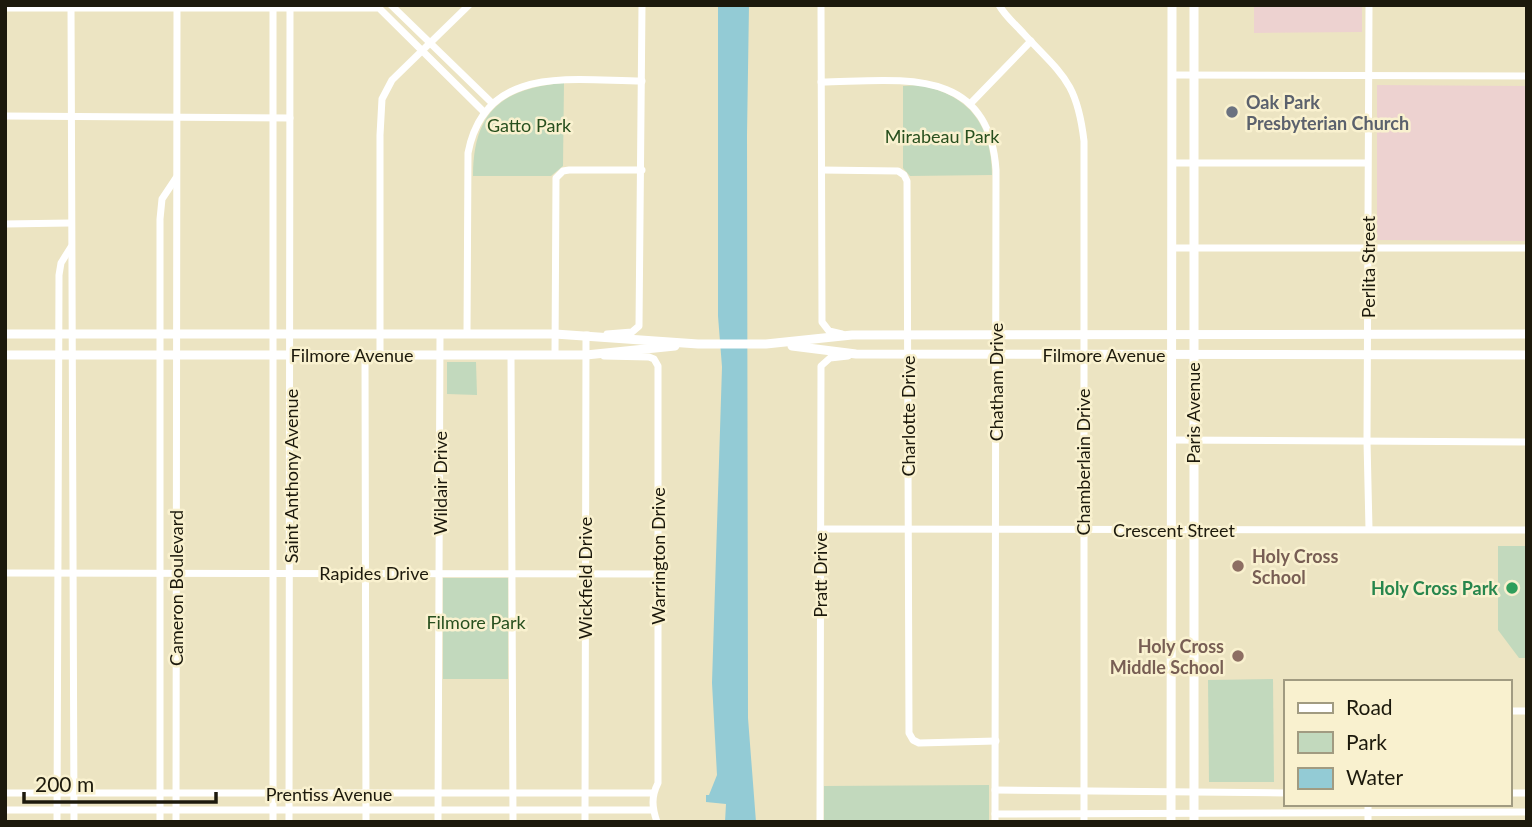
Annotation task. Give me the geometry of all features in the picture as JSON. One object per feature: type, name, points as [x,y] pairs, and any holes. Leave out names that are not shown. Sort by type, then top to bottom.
[{"type":"street","points":[[391,5],[492,103]]},
{"type":"street","points":[[380,355],[382,99],[392,80],[469,5]]},
{"type":"street","points":[[586,335],[625,334],[639,326],[642,5]]},
{"type":"street","points":[[821,5],[822,322],[829,331],[852,335]]},
{"type":"street","name":"Chamberlain Drive","points":[[999,5],[1058,67],[1077,101],[1082,121],[1084,818]]},
{"type":"street","name":"Paris Avenue","points":[[1171,817],[1172,5]]},
{"type":"street","name":"Paris Avenue","points":[[1194,5],[1194,817]]},
{"type":"street","name":"Perlita Street","points":[[1369,5],[1369,529]]},
{"type":"street","name":"Saint Anthony Avenue","points":[[273,6],[273,822]]},
{"type":"street","name":"Saint Anthony Avenue","points":[[289,822],[290,6]]},
{"type":"street","points":[[71,7],[74,822]]},
{"type":"street","name":"Cameron Boulevard","points":[[176,822],[177,7]]},
{"type":"street","points":[[5,8],[381,7],[484,112]]},
{"type":"street","points":[[821,82],[927,83],[948,89],[971,103],[1031,41]]},
{"type":"street","points":[[1172,75],[1527,76]]},
{"type":"street","points":[[467,334],[468,153],[473,134],[484,112],[503,95],[530,83],[642,81]]},
{"type":"street","name":"Chatham Drive","points":[[971,103],[987,128],[995,152],[995,818]]},
{"type":"street","points":[[5,116],[289,118]]},
{"type":"street","points":[[1172,163],[1367,163]]},
{"type":"street","points":[[555,355],[555,184],[558,174],[569,170],[642,170]]},
{"type":"street","name":"Charlotte Drive","points":[[822,170],[898,172],[904,175],[908,189],[908,725],[912,740],[927,743],[996,741]]},
{"type":"street","name":"Cameron Boulevard","points":[[160,822],[160,208],[165,192],[177,177]]},
{"type":"street","points":[[5,224],[71,223]]},
{"type":"street","points":[[57,822],[59,275],[61,264],[71,247]]},
{"type":"street","points":[[1172,248],[1527,248]]},
{"type":"street","name":"Filmore Avenue","points":[[5,334],[555,334],[698,344],[766,344],[852,335],[1527,334]]},
{"type":"street","name":"Wildair Drive","points":[[438,822],[440,334]]},
{"type":"street","name":"Wickfield Drive","points":[[585,822],[586,335]]},
{"type":"street","name":"Filmore Avenue","points":[[5,355],[586,355],[698,344]]},
{"type":"street","name":"Filmore Avenue","points":[[766,344],[856,354],[907,355],[1527,355]]},
{"type":"street","name":"Pratt Drive","points":[[820,822],[821,366],[830,358],[856,354]]},
{"type":"street","points":[[365,355],[366,822]]},
{"type":"street","points":[[511,355],[513,822]]},
{"type":"street","name":"Warrington Drive","points":[[586,355],[649,357],[657,361],[659,783],[653,793],[653,810],[657,822]]},
{"type":"street","points":[[272,390],[291,390]]},
{"type":"street","points":[[1171,440],[1527,442]]},
{"type":"street","name":"Crescent Street","points":[[821,529],[1527,530]]},
{"type":"street","name":"Rapides Drive","points":[[5,573],[658,574]]},
{"type":"street","points":[[995,790],[1284,793]]},
{"type":"street","name":"Prentiss Avenue","points":[[5,793],[653,793]]},
{"type":"street","points":[[995,818],[1194,817],[1368,808],[1527,812]]},
{"type":"street","points":[[1368,808],[1368,822]]},
{"type":"street","name":"Prentiss Avenue","points":[[5,810],[653,810]]},
{"type":"shaded area","points":[[1254,5],[1362,5],[1362,32],[1254,33]]},
{"type":"shaded area","points":[[1377,85],[1527,86],[1527,241],[1377,240]]},
{"type":"green space","name":"Gatto Park","points":[[564,83],[563,166],[551,176],[473,176],[478,135],[495,107],[524,91]]},
{"type":"green space","name":"Mirabeau Park","points":[[919,85],[952,96],[974,115],[987,141],[992,175],[910,176],[903,168],[903,86]]},
{"type":"green space","points":[[447,362],[476,362],[477,395],[447,394]]},
{"type":"green space","name":"Holy Cross Park","points":[[1498,546],[1527,546],[1527,658],[1519,658],[1498,630]]},
{"type":"green space","name":"Filmore Park","points":[[443,578],[508,578],[508,679],[443,679]]},
{"type":"green space","points":[[1273,679],[1274,782],[1209,782],[1208,680]]},
{"type":"green space","points":[[989,785],[989,822],[824,822],[824,786]]},
{"type":"water","points":[[718,5],[749,5],[748,718],[756,822],[725,822],[726,804],[706,802],[706,795],[709,795],[717,775],[712,683],[722,367],[718,316]]},
{"type":"place","name":"Oak Park Presbyterian Church","points":[[1232,112]]},
{"type":"place","name":"Holy Cross School","points":[[1238,566]]},
{"type":"place","name":"Holy Cross Park","points":[[1512,588]]},
{"type":"place","name":"Holy Cross Middle School","points":[[1238,656]]}]
